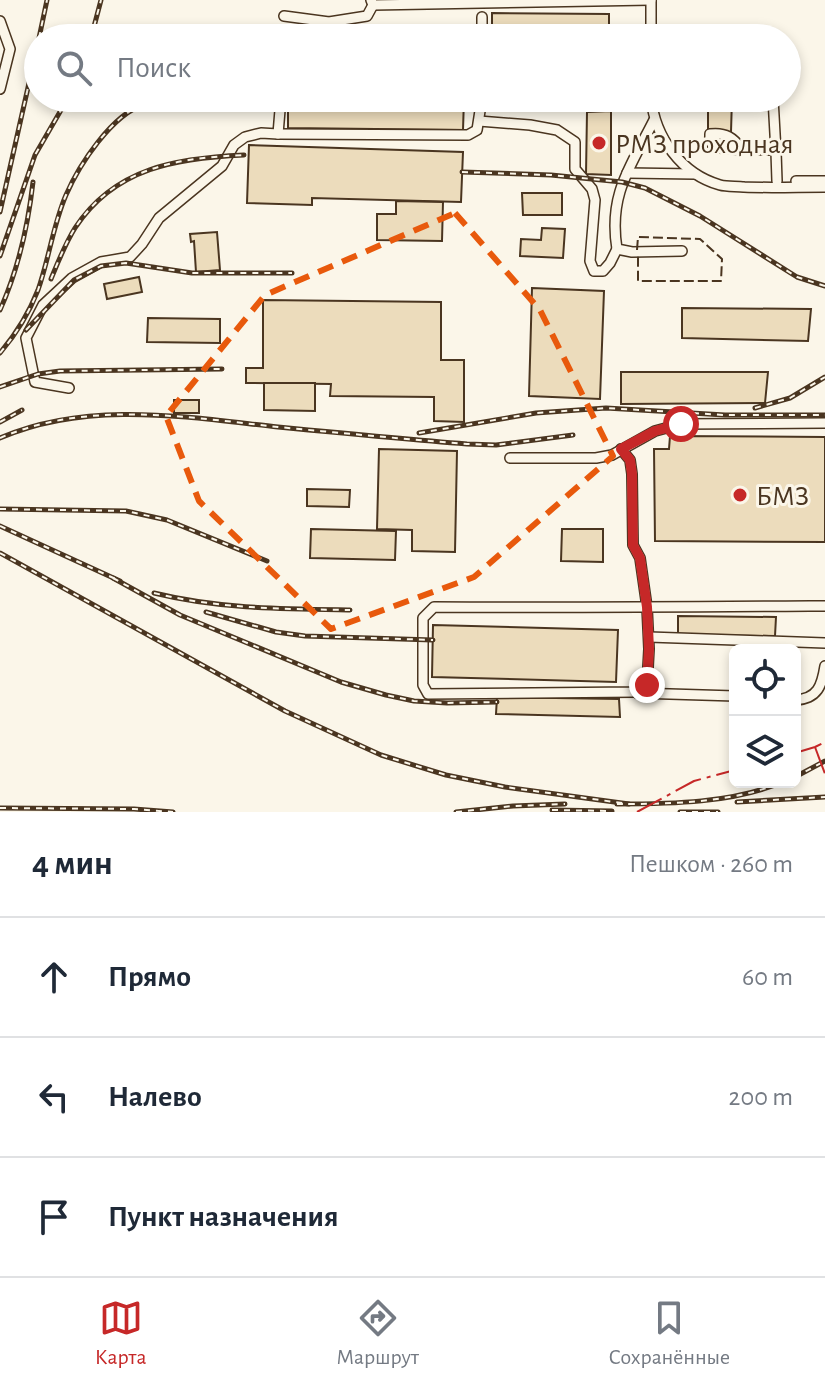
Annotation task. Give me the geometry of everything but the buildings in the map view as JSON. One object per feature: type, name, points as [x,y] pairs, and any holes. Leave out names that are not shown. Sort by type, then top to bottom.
[{"type":"street","points":[[284,16],[329,22],[367,16],[372,2],[651,0],[653,24]]},
{"type":"street","points":[[655,24],[657,0]]},
{"type":"street","points":[[482,17],[482,24]]},
{"type":"street","points":[[0,21],[10,49],[0,89]]},
{"type":"street","points":[[0,56],[10,49]]},
{"type":"street","points":[[278,134],[280,112]]},
{"type":"street","points":[[69,388],[35,382],[26,338],[43,305],[72,278],[101,262],[130,257],[159,218],[222,166],[234,145],[245,137],[261,133],[468,135],[477,130],[480,112]]},
{"type":"street","points":[[653,112],[666,144],[680,161],[696,174],[720,185],[825,187]]},
{"type":"street","points":[[658,112],[669,140],[696,166],[720,179],[736,182],[825,181]]},
{"type":"street","points":[[774,112],[777,181]]},
{"type":"street","points":[[479,121],[557,130],[575,142],[575,169],[592,189],[595,200],[590,261],[594,271],[603,271],[617,249],[614,212],[622,182],[654,120]]},
{"type":"street","points":[[742,149],[776,152]]},
{"type":"street","points":[[627,173],[696,174]]},
{"type":"street","points":[[617,249],[632,252],[682,251]]},
{"type":"street","points":[[510,458],[596,458],[612,455],[655,431],[681,424],[825,423]]},
{"type":"street","points":[[621,449],[630,460],[633,545],[640,558],[649,637],[647,685],[634,692]]},
{"type":"street","points":[[729,696],[634,692],[428,694],[423,685],[423,618],[434,607],[825,606]]},
{"type":"street","points":[[649,637],[825,643]]},
{"type":"street","points":[[801,700],[817,692],[822,685],[825,666]]},
{"type":"highlighted area","points":[[455,213],[540,310],[613,456],[474,577],[331,629],[199,501],[166,416],[265,295]]},
{"type":"railway","points":[[42,24],[47,0]]},
{"type":"railway","points":[[95,24],[101,0]]},
{"type":"railway","points":[[0,212],[24,105]]},
{"type":"railway","points":[[0,256],[35,155],[60,112]]},
{"type":"railway","points":[[0,353],[22,323],[34,299],[58,218],[72,183],[98,142],[130,112]]},
{"type":"railway","points":[[51,279],[75,228],[91,207],[109,191],[129,179],[172,163],[244,155]]},
{"type":"railway","points":[[462,172],[551,175],[622,182],[645,188],[700,216],[797,277],[825,286]]},
{"type":"railway","points":[[0,310],[21,248],[33,182]]},
{"type":"railway","points":[[26,330],[74,280],[101,266],[126,263],[192,273],[292,273]]},
{"type":"railway","points":[[0,387],[38,374],[60,371],[222,369]]},
{"type":"railway","points":[[755,408],[790,398],[825,377]]},
{"type":"railway","points":[[419,433],[536,413],[606,408],[725,415],[825,415]]},
{"type":"railway","points":[[0,422],[22,410]]},
{"type":"railway","points":[[0,438],[33,426],[68,419],[138,414],[467,444],[496,445],[573,435]]},
{"type":"railway","points":[[0,509],[126,511],[167,520],[267,561]]},
{"type":"railway","points":[[0,526],[120,581]]},
{"type":"railway","points":[[0,553],[285,711],[381,755],[446,775],[505,787],[629,804]]},
{"type":"railway","points":[[113,578],[180,615],[341,682],[414,701],[497,702]]},
{"type":"railway","points":[[154,593],[227,605],[350,610]]},
{"type":"railway","points":[[206,612],[276,632],[305,636],[433,640]]},
{"type":"railway","points":[[801,774],[825,761]]},
{"type":"railway","points":[[617,804],[680,803],[723,798],[766,788]]},
{"type":"railway","points":[[737,802],[825,797]]},
{"type":"railway","points":[[456,812],[565,804]]},
{"type":"railway","points":[[0,808],[173,812]]},
{"type":"railway","points":[[552,810],[612,811]]},
{"type":"railway","points":[[680,812],[718,812]]},
{"type":"fence","points":[[637,250],[638,237],[700,239],[722,259],[721,281],[638,281],[638,256]]},
{"type":"power","points":[[801,751],[825,742]]},
{"type":"power","points":[[815,747],[825,774]]},
{"type":"power","points":[[637,812],[694,781],[729,772]]},
{"type":"place","name":"РМЗ проходная","points":[[599,143]]},
{"type":"place","name":"БМЗ","points":[[740,495]]},
{"type":"route","points":[[647,685],[647,607],[640,558],[633,545],[630,460],[621,449],[655,431],[681,424]]}]
